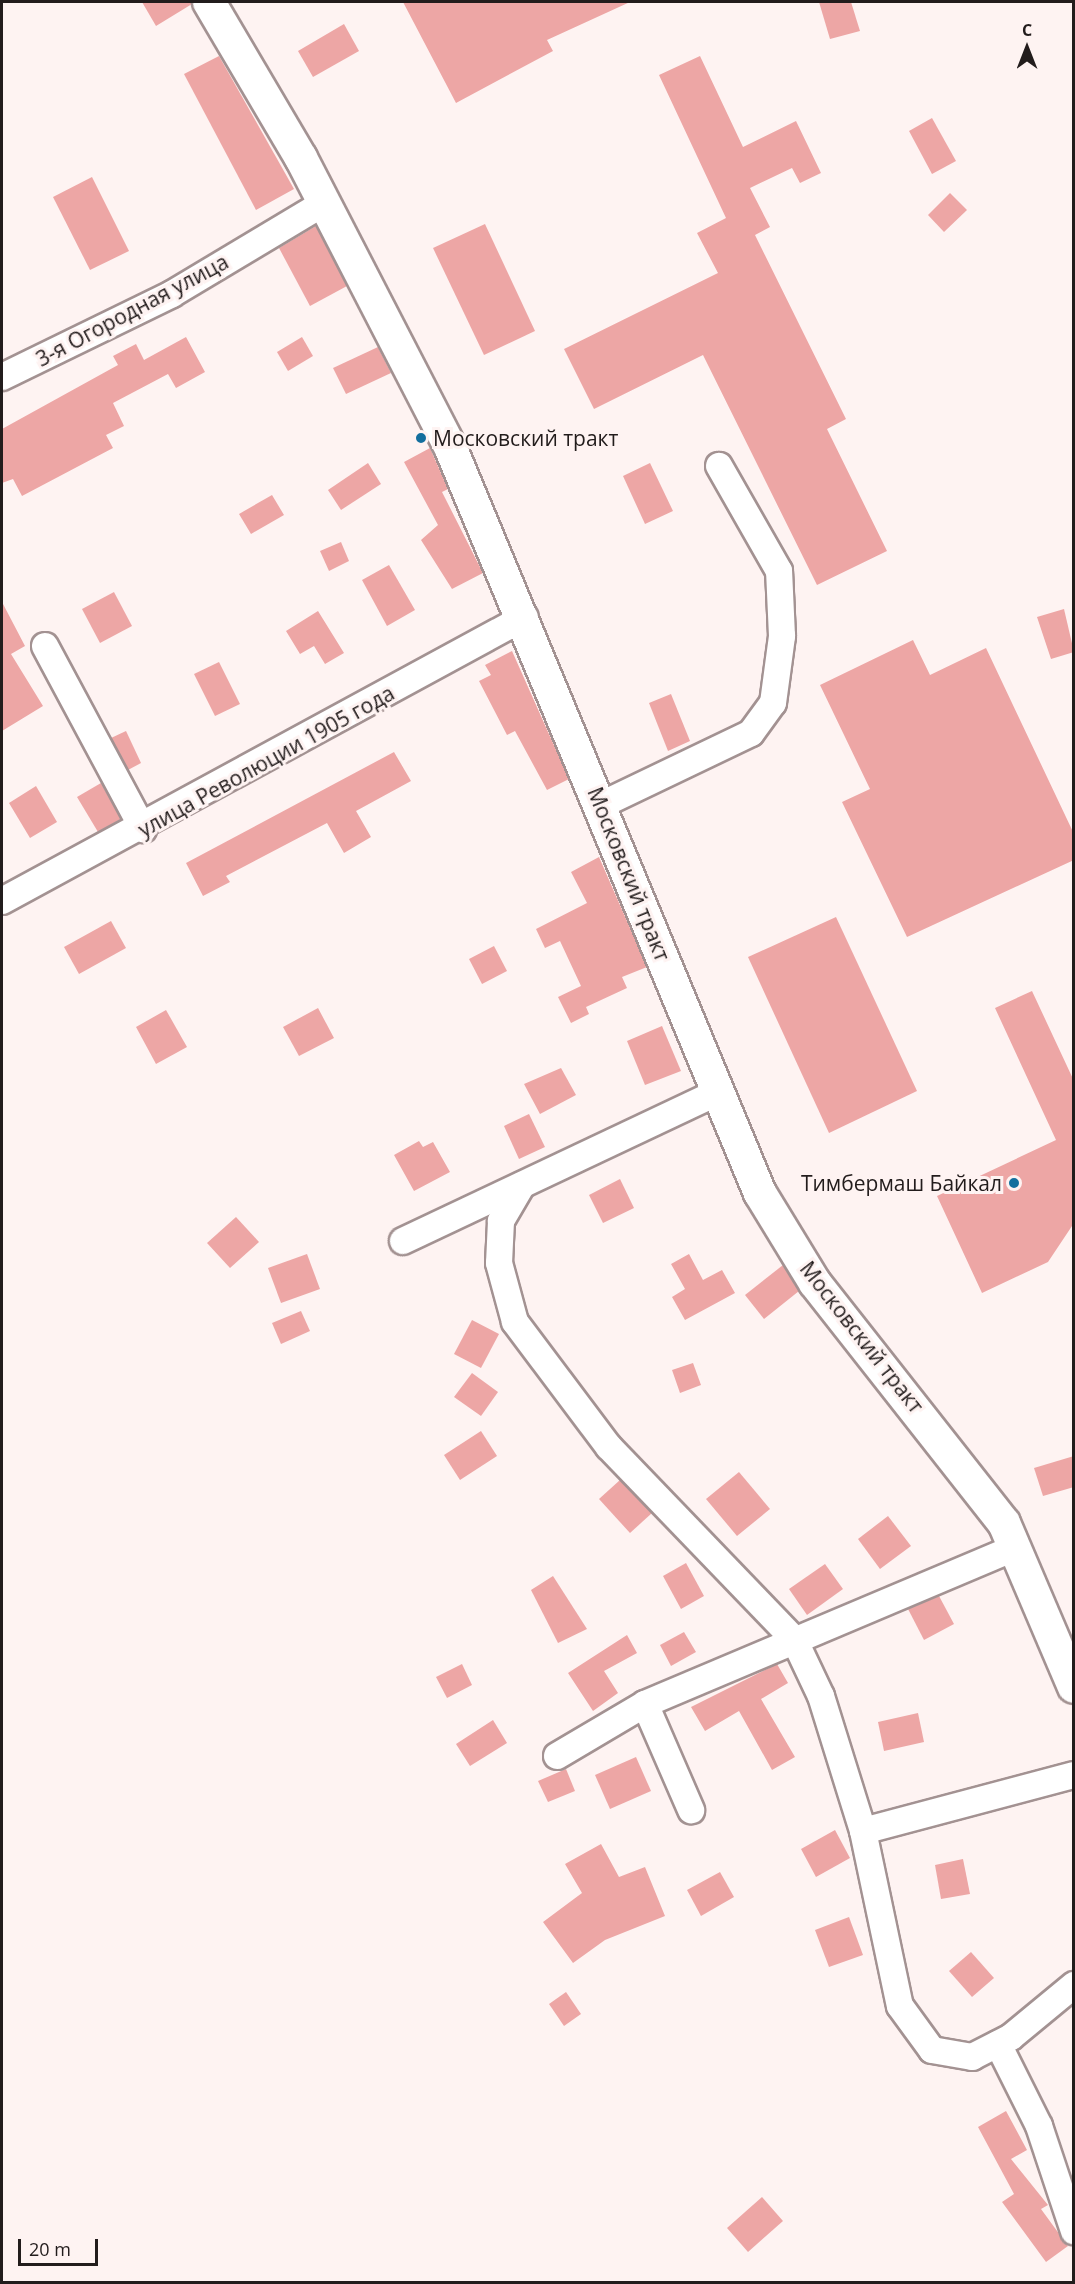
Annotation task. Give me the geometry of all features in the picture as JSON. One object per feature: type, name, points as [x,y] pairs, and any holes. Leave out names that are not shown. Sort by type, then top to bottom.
[{"type":"main road","name":"Московский тракт","points":[[209,2],[324,203],[451,449],[525,617],[760,1193],[816,1282],[934,1430],[1016,1547],[1074,1687]]},
{"type":"street","name":"3-я Огородная улица","points":[[2,377],[172,294],[324,203]]},
{"type":"street","points":[[601,805],[751,733],[773,703],[782,636],[779,571],[719,466]]},
{"type":"street","name":"улица Революции 1905 года","points":[[3,901],[143,829],[525,617]]},
{"type":"street","points":[[45,646],[143,829]]},
{"type":"street","points":[[403,1241],[718,1092]]},
{"type":"street","points":[[522,1185],[501,1221],[499,1263],[515,1322],[609,1447],[794,1639],[821,1696],[863,1831],[900,2006],[932,2050],[972,2057],[998,2044],[1074,1985]]},
{"type":"street","points":[[556,1756],[645,1704],[1016,1547]]},
{"type":"street","points":[[645,1704],[691,1810]]},
{"type":"street","points":[[863,1831],[1074,1775]]},
{"type":"street","points":[[998,2044],[1039,2126],[1074,2231]]},
{"type":"building","points":[[142,2],[191,2],[192,4],[156,26]]},
{"type":"building","points":[[403,2],[630,2],[547,40],[553,51],[456,103]]},
{"type":"building","points":[[819,2],[851,2],[860,31],[830,39]]},
{"type":"building","points":[[344,24],[359,51],[313,77],[298,51]]},
{"type":"building","points":[[219,56],[294,189],[256,210],[184,74]]},
{"type":"building","points":[[700,56],[743,147],[796,121],[821,173],[800,183],[792,168],[750,188],[770,227],[755,235],[846,419],[827,429],[887,551],[817,585],[703,355],[594,409],[564,349],[718,273],[697,233],[726,218],[659,75]]},
{"type":"building","points":[[932,118],[956,161],[932,174],[909,131]]},
{"type":"building","points":[[92,177],[129,251],[90,270],[53,197]]},
{"type":"building","points":[[950,193],[967,210],[944,232],[928,215]]},
{"type":"building","points":[[485,224],[535,331],[484,355],[433,248]]},
{"type":"building","points":[[316,226],[347,286],[310,306],[279,248]]},
{"type":"building","points":[[186,337],[205,372],[176,388],[168,374],[113,403],[124,426],[106,435],[113,448],[22,496],[13,479],[2,483],[2,429],[118,365],[113,356],[136,344],[144,360]]},
{"type":"building","points":[[302,337],[313,356],[288,371],[277,352]]},
{"type":"building","points":[[378,347],[391,373],[346,394],[333,368]]},
{"type":"building","points":[[430,448],[448,489],[442,492],[483,573],[452,589],[421,540],[438,525],[404,462]]},
{"type":"building","points":[[368,463],[381,484],[341,510],[328,490]]},
{"type":"building","points":[[650,463],[673,511],[645,524],[623,476]]},
{"type":"building","points":[[272,495],[284,515],[251,534],[239,514]]},
{"type":"building","points":[[341,542],[349,561],[329,571],[320,551]]},
{"type":"building","points":[[389,565],[415,610],[387,626],[362,580]]},
{"type":"building","points":[[114,592],[132,626],[100,643],[82,609]]},
{"type":"building","points":[[2,602],[25,646],[11,654],[43,706],[2,731]]},
{"type":"building","points":[[1064,609],[1074,652],[1051,659],[1037,617]]},
{"type":"building","points":[[318,611],[344,653],[325,664],[314,646],[300,654],[286,631]]},
{"type":"building","points":[[913,640],[930,675],[986,648],[1074,834],[1074,860],[907,937],[842,802],[870,789],[820,685]]},
{"type":"building","points":[[512,651],[569,779],[547,790],[515,731],[507,735],[479,681],[491,675],[485,665]]},
{"type":"building","points":[[219,662],[240,704],[215,716],[194,674]]},
{"type":"building","points":[[671,694],[690,741],[668,751],[649,703]]},
{"type":"building","points":[[126,731],[141,763],[128,770],[111,738]]},
{"type":"building","points":[[394,752],[411,781],[356,811],[371,837],[344,853],[327,823],[226,876],[230,882],[203,896],[186,863]]},
{"type":"building","points":[[101,783],[121,819],[98,832],[77,797]]},
{"type":"building","points":[[36,786],[57,822],[30,838],[9,803]]},
{"type":"building","points":[[599,857],[647,967],[622,977],[627,988],[586,1007],[589,1014],[571,1023],[558,997],[581,986],[560,941],[545,948],[536,929],[587,903],[571,872]]},
{"type":"building","points":[[836,917],[917,1091],[829,1133],[748,957]]},
{"type":"building","points":[[111,921],[126,948],[79,974],[64,947]]},
{"type":"building","points":[[494,946],[507,971],[482,984],[469,959]]},
{"type":"building","points":[[1032,991],[1074,1081],[1074,1223],[1048,1262],[982,1293],[937,1196],[1056,1140],[995,1008]]},
{"type":"building","points":[[318,1008],[334,1038],[299,1056],[283,1027]]},
{"type":"building","points":[[166,1010],[187,1047],[156,1064],[136,1027]]},
{"type":"building","points":[[662,1026],[681,1071],[645,1085],[627,1041]]},
{"type":"building","points":[[561,1068],[576,1095],[540,1114],[524,1084]]},
{"type":"building","points":[[529,1114],[545,1147],[519,1159],[504,1126]]},
{"type":"building","points":[[419,1141],[423,1147],[433,1142],[450,1172],[414,1191],[394,1155]]},
{"type":"building","points":[[620,1179],[634,1208],[603,1223],[589,1195]]},
{"type":"building","points":[[236,1217],[259,1242],[230,1268],[207,1243]]},
{"type":"building","points":[[307,1254],[320,1289],[281,1303],[268,1268]]},
{"type":"building","points":[[689,1254],[703,1280],[722,1270],[735,1293],[685,1320],[672,1297],[685,1289],[671,1264]]},
{"type":"building","points":[[783,1265],[799,1291],[764,1319],[745,1295]]},
{"type":"building","points":[[301,1311],[310,1331],[281,1344],[272,1323]]},
{"type":"building","points":[[472,1320],[499,1334],[481,1368],[454,1354]]},
{"type":"building","points":[[693,1363],[701,1385],[680,1393],[672,1370]]},
{"type":"building","points":[[472,1373],[498,1392],[481,1416],[454,1397]]},
{"type":"building","points":[[481,1431],[497,1456],[460,1480],[444,1455]]},
{"type":"building","points":[[1074,1456],[1074,1487],[1043,1496],[1034,1468]]},
{"type":"building","points":[[739,1472],[770,1509],[737,1536],[706,1499]]},
{"type":"building","points":[[620,1480],[652,1513],[630,1533],[599,1499]]},
{"type":"building","points":[[888,1516],[911,1546],[880,1569],[858,1539]]},
{"type":"building","points":[[686,1563],[704,1596],[681,1609],[663,1576]]},
{"type":"building","points":[[825,1564],[843,1589],[807,1615],[789,1589]]},
{"type":"building","points":[[553,1576],[587,1629],[558,1643],[531,1590]]},
{"type":"building","points":[[939,1596],[954,1624],[924,1640],[908,1609]]},
{"type":"building","points":[[684,1632],[696,1652],[671,1666],[660,1645]]},
{"type":"building","points":[[627,1635],[637,1653],[604,1671],[618,1693],[593,1711],[568,1673]]},
{"type":"building","points":[[462,1664],[472,1685],[447,1698],[436,1677]]},
{"type":"building","points":[[777,1664],[788,1683],[761,1699],[795,1757],[772,1770],[739,1711],[705,1731],[691,1707]]},
{"type":"building","points":[[918,1713],[924,1742],[884,1751],[878,1722]]},
{"type":"building","points":[[493,1720],[507,1743],[470,1766],[456,1744]]},
{"type":"building","points":[[636,1757],[651,1791],[610,1809],[595,1775]]},
{"type":"building","points":[[566,1769],[575,1791],[548,1802],[538,1781]]},
{"type":"building","points":[[835,1830],[850,1858],[816,1877],[801,1849]]},
{"type":"building","points":[[601,1844],[619,1877],[645,1867],[665,1916],[605,1940],[573,1963],[543,1922],[582,1893],[565,1864]]},
{"type":"building","points":[[963,1859],[970,1894],[941,1899],[935,1865]]},
{"type":"building","points":[[720,1872],[734,1897],[701,1916],[687,1890]]},
{"type":"building","points":[[849,1917],[863,1955],[829,1967],[815,1930]]},
{"type":"building","points":[[971,1952],[994,1978],[972,1997],[949,1971]]},
{"type":"building","points":[[566,1992],[581,2014],[564,2026],[549,2004]]},
{"type":"building","points":[[1006,2111],[1027,2150],[1011,2159],[1048,2205],[1041,2209],[1068,2246],[1046,2262],[1002,2202],[1014,2194],[978,2127]]},
{"type":"building","points":[[762,2197],[783,2221],[748,2252],[727,2228]]},
{"type":"place","name":"Московский тракт","points":[[421,438]]},
{"type":"place","name":"Тимбермаш Байкал","points":[[1014,1183]]}]
